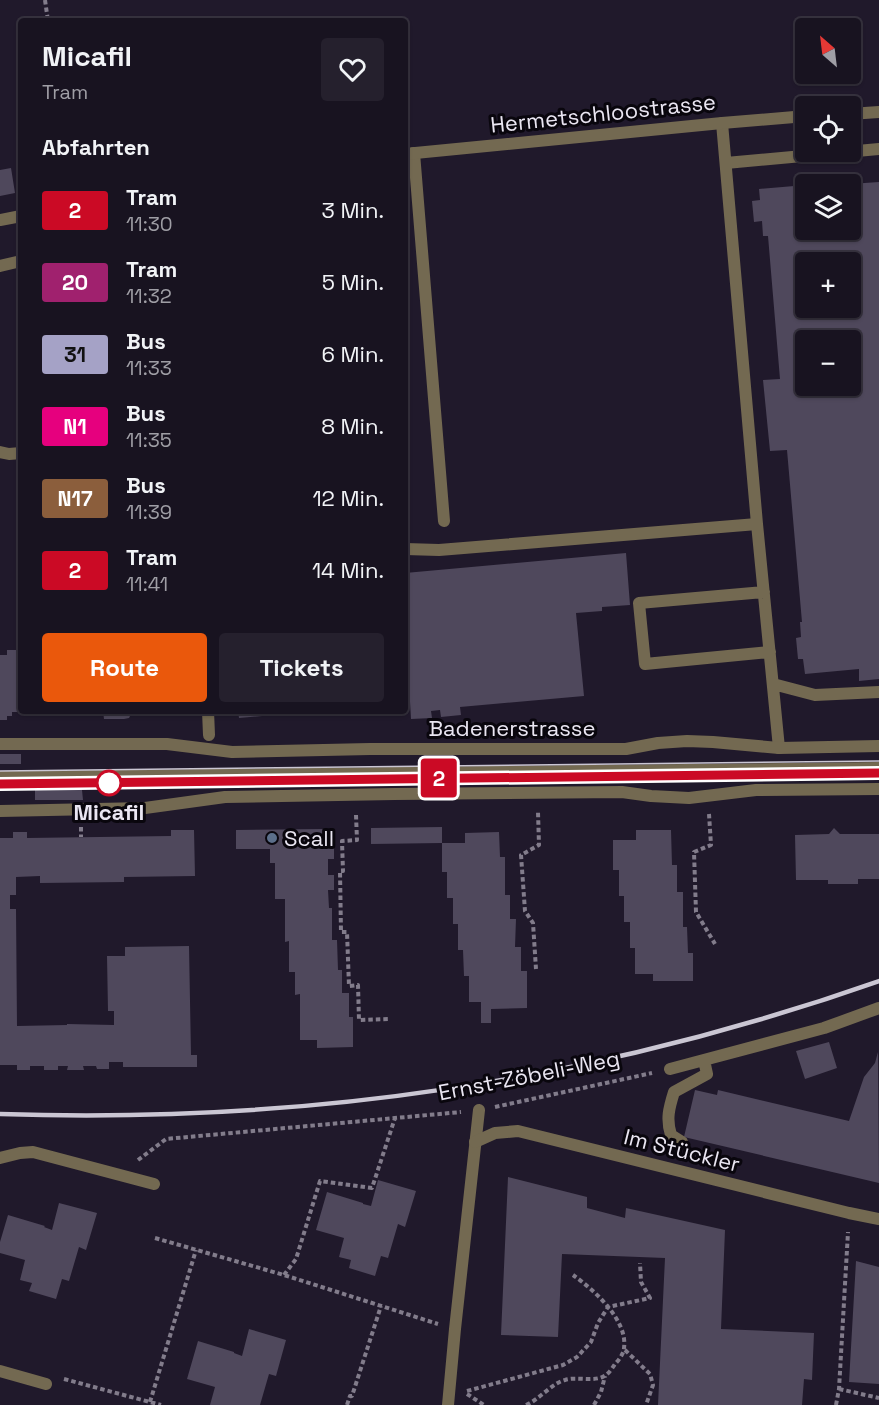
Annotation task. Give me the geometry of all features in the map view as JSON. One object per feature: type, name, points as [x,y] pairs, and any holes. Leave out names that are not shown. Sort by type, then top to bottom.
[{"type":"street","points":[[861,113],[879,112]]},
{"type":"street","name":"Hermetschloostrasse","points":[[409,154],[795,117]]},
{"type":"street","points":[[722,123],[779,748]]},
{"type":"street","points":[[726,163],[879,149]]},
{"type":"street","points":[[409,154],[444,521]]},
{"type":"street","points":[[0,220],[18,217]]},
{"type":"street","points":[[0,266],[18,262]]},
{"type":"street","points":[[0,452],[18,453]]},
{"type":"street","points":[[408,549],[439,550],[757,524]]},
{"type":"street","points":[[764,591],[639,603],[645,664],[770,652]]},
{"type":"street","points":[[773,684],[815,695],[879,692]]},
{"type":"street","points":[[208,714],[209,735]]},
{"type":"street","name":"Badenerstrasse","points":[[0,744],[141,743],[232,752],[370,749],[626,749],[687,741],[779,748],[879,746]]},
{"type":"street","points":[[0,777],[879,768]]},
{"type":"street","points":[[0,811],[145,808],[225,797],[622,792],[689,798],[756,790],[879,789]]},
{"type":"street","points":[[670,1069],[824,1028],[879,1008]]},
{"type":"street","points":[[682,1142],[671,1135],[668,1124],[669,1107],[674,1092],[707,1074],[704,1060]]},
{"type":"street","points":[[448,1405],[479,1110]]},
{"type":"street","name":"Im Stückler","points":[[475,1142],[495,1133],[518,1131],[879,1219]]},
{"type":"street","points":[[0,1158],[33,1152],[154,1184]]},
{"type":"street","points":[[0,1371],[46,1384]]},
{"type":"path","points":[[45,0],[48,18]]},
{"type":"path","points":[[709,810],[711,844],[694,852],[696,912],[715,944]]},
{"type":"path","points":[[536,969],[533,923],[525,911],[521,855],[539,845],[538,812]]},
{"type":"path","points":[[356,815],[357,840],[342,841],[343,871],[340,871],[341,932],[347,932],[349,986],[358,985],[359,1020],[389,1019]]},
{"type":"path","name":"Ernst-Zöbeli-Weg","points":[[119,1175],[166,1139],[479,1110],[670,1069]]},
{"type":"path","points":[[284,1275],[296,1259],[320,1181],[372,1188],[395,1118]]},
{"type":"path","points":[[836,1405],[839,1389],[849,1213]]},
{"type":"path","points":[[155,1238],[284,1275],[455,1329]]},
{"type":"path","points":[[150,1402],[196,1250]]},
{"type":"path","points":[[464,1392],[563,1365],[577,1357],[591,1342],[598,1323],[608,1307],[650,1298],[641,1282],[640,1263]]},
{"type":"path","points":[[573,1275],[589,1286],[608,1307],[617,1318],[624,1336],[625,1350],[606,1376],[594,1405]]},
{"type":"path","points":[[347,1405],[352,1396],[381,1306]]},
{"type":"path","points":[[625,1350],[650,1374],[653,1385],[646,1405]]},
{"type":"path","points":[[46,1384],[54,1376],[161,1405]]},
{"type":"path","points":[[526,1405],[565,1380],[606,1376]]},
{"type":"path","points":[[839,1389],[879,1398]]},
{"type":"building","points":[[11,168],[15,193],[0,196],[0,170]]},
{"type":"building","points":[[879,182],[879,679],[859,681],[859,669],[805,674],[803,659],[798,659],[796,638],[801,637],[800,622],[802,622],[787,450],[770,451],[763,380],[780,379],[768,236],[763,236],[762,221],[754,222],[752,201],[760,200],[759,189],[795,186],[795,240],[861,240],[861,183]]},
{"type":"building","points":[[626,553],[630,605],[602,607],[602,611],[576,613],[584,696],[460,707],[461,715],[441,717],[440,710],[431,711],[432,718],[411,719],[410,702],[408,702],[408,573]]},
{"type":"building","points":[[7,650],[18,650],[18,712],[12,712],[12,716],[7,716],[7,720],[0,720],[0,655],[7,655]]},
{"type":"building","points":[[103,714],[130,714],[129,718],[124,719],[104,719]]},
{"type":"building","points":[[238,714],[284,714],[239,718]]},
{"type":"building","points":[[0,754],[21,754],[21,764],[0,764]]},
{"type":"building","points":[[35,790],[82,790],[83,800],[35,800]]},
{"type":"building","points":[[442,827],[442,843],[371,844],[371,828]]},
{"type":"building","points":[[834,828],[840,834],[879,834],[879,879],[858,879],[858,884],[828,884],[828,880],[796,880],[795,835],[829,834]]},
{"type":"building","points":[[328,829],[328,844],[334,844],[334,859],[328,859],[328,875],[334,875],[334,890],[328,890],[329,908],[332,908],[332,940],[337,940],[338,970],[342,970],[342,993],[349,993],[349,1017],[353,1017],[353,1047],[317,1048],[317,1040],[300,1040],[300,994],[295,995],[295,972],[289,972],[289,941],[285,942],[285,899],[275,899],[275,863],[270,863],[270,849],[236,849],[236,830]]},
{"type":"building","points":[[171,830],[194,830],[195,876],[124,877],[124,882],[40,883],[40,876],[16,877],[16,895],[10,895],[10,909],[16,909],[17,1026],[114,1025],[114,1011],[108,1011],[107,956],[125,956],[125,947],[189,946],[191,1055],[197,1055],[197,1067],[123,1067],[123,1062],[109,1062],[109,1069],[83,1066],[84,1070],[67,1070],[68,1066],[58,1066],[58,1070],[44,1070],[44,1066],[30,1066],[30,1070],[17,1070],[17,1065],[0,1065],[0,838],[13,838],[13,832],[27,832],[27,838],[171,836]]},
{"type":"building","points":[[636,830],[671,830],[672,865],[677,865],[677,892],[683,892],[683,927],[687,927],[688,953],[693,953],[693,981],[653,981],[653,974],[635,974],[635,948],[630,948],[630,922],[624,922],[624,896],[619,896],[619,870],[613,870],[613,840],[636,840]]},
{"type":"building","points":[[499,832],[500,857],[505,857],[505,895],[510,895],[510,919],[516,919],[515,947],[521,947],[521,971],[527,971],[527,1008],[491,1009],[491,1023],[481,1023],[481,1002],[469,1002],[469,976],[464,976],[463,950],[458,950],[458,924],[453,924],[453,898],[447,898],[447,872],[442,872],[442,843],[465,843],[465,833]]},
{"type":"building","points":[[829,1042],[837,1068],[805,1079],[796,1051]]},
{"type":"building","points":[[878,1052],[879,1183],[684,1137],[695,1090],[717,1095],[718,1090],[849,1121],[864,1077],[875,1063]]},
{"type":"building","points":[[508,1177],[587,1197],[587,1208],[625,1218],[626,1208],[725,1230],[721,1329],[814,1333],[812,1380],[804,1379],[802,1405],[658,1405],[665,1258],[562,1254],[558,1337],[501,1335]]},
{"type":"building","points":[[378,1180],[416,1191],[405,1227],[398,1224],[388,1258],[381,1256],[375,1276],[349,1268],[351,1260],[339,1257],[344,1238],[316,1230],[327,1192],[371,1206]]},
{"type":"building","points":[[59,1203],[97,1213],[86,1250],[79,1247],[69,1281],[62,1279],[56,1299],[29,1291],[32,1283],[20,1280],[25,1260],[0,1253],[0,1242],[8,1215],[52,1230]]},
{"type":"building","points":[[856,1261],[879,1267],[879,1384],[849,1382]]},
{"type":"building","points":[[249,1329],[286,1340],[276,1376],[269,1374],[260,1405],[210,1405],[215,1387],[187,1379],[198,1341],[242,1356]]},
{"type":"tram line","points":[[0,771],[879,761]]},
{"type":"tram line","points":[[0,784],[879,773]]},
{"type":"tram line","name":"2","points":[[0,784],[879,773]]},
{"type":"railway","points":[[0,1114],[113,1115],[225,1112],[336,1103],[446,1089],[555,1070],[663,1046],[771,1016],[879,981]]},
{"type":"place","name":"Micafil","points":[[109,783]]},
{"type":"place","name":"Scall","points":[[272,838]]}]
